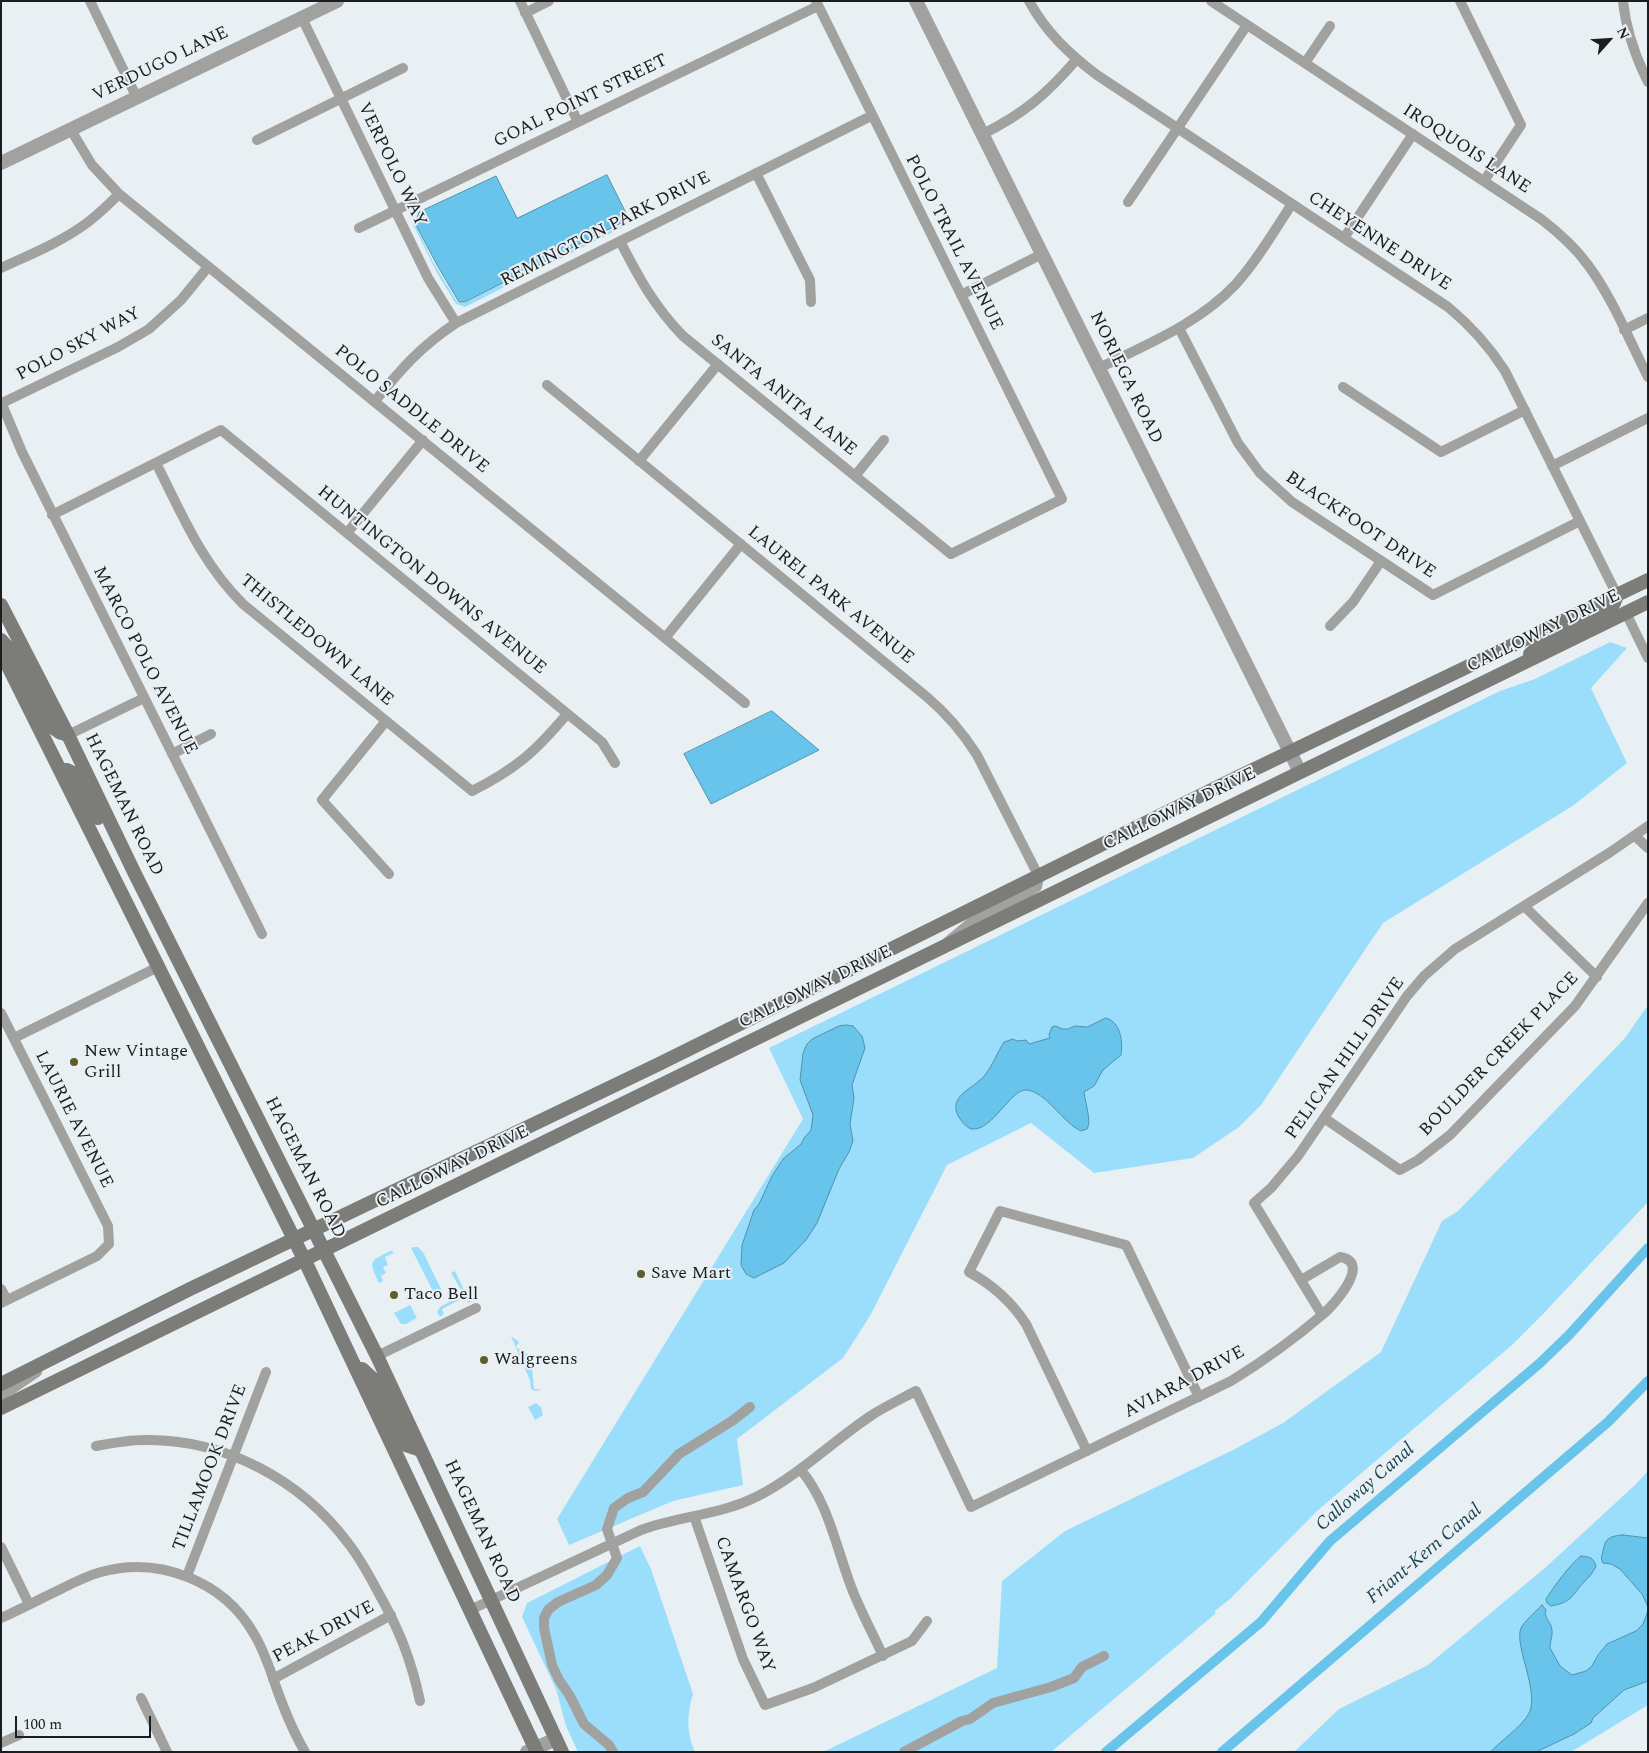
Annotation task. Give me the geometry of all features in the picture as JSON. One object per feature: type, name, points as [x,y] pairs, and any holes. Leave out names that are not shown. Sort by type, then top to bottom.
[{"type":"main road","name":"CALLOWAY DRIVE","points":[[1,1384],[188,1290],[659,1064],[1290,752],[1648,580]]},
{"type":"main road","points":[[1626,612],[1630,602],[1636,596],[1648,590]]},
{"type":"main road","points":[[1518,665],[1546,641],[1608,610],[1614,603],[1617,595]]},
{"type":"main road","name":"CALLOWAY DRIVE","points":[[1,1408],[325,1252],[1648,602]]},
{"type":"main road","name":"HAGEMAN ROAD","points":[[1,605],[68,735],[135,874],[377,1356],[559,1745]]},
{"type":"main road","points":[[1,618],[16,635]]},
{"type":"main road","points":[[1,640],[13,653],[51,726],[59,732],[68,735]]},
{"type":"main road","points":[[1,652],[353,1360],[533,1750]]},
{"type":"main road","points":[[60,770],[67,770],[75,774],[113,848],[135,874]]},
{"type":"main road","points":[[158,967],[174,970],[215,1047],[231,1066]]},
{"type":"main road","points":[[353,1360],[373,1380],[406,1445],[421,1450]]},
{"type":"street","points":[[90,1],[137,98]]},
{"type":"street","name":"VERDUGO LANE","points":[[1,163],[337,1]]},
{"type":"street","points":[[520,1],[578,122]]},
{"type":"street","points":[[526,13],[549,1]]},
{"type":"street","name":"NORIEGA ROAD","points":[[916,1],[1300,772]]},
{"type":"street","name":"CHEYENNE DRIVE","points":[[1029,1],[1048,30],[1076,60],[1448,307],[1464,320],[1491,350],[1505,371],[1617,595]]},
{"type":"street","name":"IROQUOIS LANE","points":[[1211,1],[1541,219],[1574,248],[1588,264],[1602,286],[1648,377]]},
{"type":"street","points":[[1460,1],[1521,124],[1484,181]]},
{"type":"street","points":[[1623,1],[1626,24],[1632,45],[1648,82]]},
{"type":"street","name":"POLO TRAIL AVENUE","points":[[817,4],[1062,499],[951,554]]},
{"type":"street","name":"GOAL POINT STREET","points":[[359,228],[817,4]]},
{"type":"street","name":"VERPOLO WAY","points":[[302,18],[428,278],[456,323]]},
{"type":"street","points":[[1128,202],[1247,25]]},
{"type":"street","points":[[1305,63],[1330,26]]},
{"type":"street","points":[[982,134],[1016,116],[1033,104],[1048,91],[1076,60]]},
{"type":"street","points":[[257,140],[403,68]]},
{"type":"street","name":"REMINGTON PARK DRIVE","points":[[375,401],[420,349],[456,323],[871,116]]},
{"type":"street","name":"POLO SADDLE DRIVE","points":[[71,130],[92,165],[119,194],[745,703]]},
{"type":"street","points":[[1344,238],[1413,134]]},
{"type":"street","points":[[756,173],[810,280],[811,302]]},
{"type":"street","points":[[1,268],[66,237],[101,212],[119,194]]},
{"type":"street","points":[[1099,368],[1179,328],[1200,315],[1220,299],[1250,267],[1292,204]]},
{"type":"street","name":"SANTA ANITA LANE","points":[[620,241],[640,281],[655,304],[683,336],[951,554]]},
{"type":"street","points":[[961,295],[1042,254]]},
{"type":"street","name":"POLO SKY WAY","points":[[2,402],[118,347],[148,329],[181,300],[208,267]]},
{"type":"street","points":[[1624,330],[1648,318]]},
{"type":"street","name":"BLACKFOOT DRIVE","points":[[1179,328],[1238,443],[1260,473],[1292,502],[1433,595],[1580,522]]},
{"type":"street","points":[[639,461],[718,364]]},
{"type":"street","name":"LAUREL PARK AVENUE","points":[[547,385],[928,697],[952,720],[976,755],[1039,877]]},
{"type":"street","points":[[1343,386],[1441,452],[1525,410]]},
{"type":"street","name":"MARCO POLO AVENUE","points":[[2,402],[22,452],[52,515],[262,934]]},
{"type":"street","points":[[1552,466],[1648,418]]},
{"type":"street","name":"HUNTINGTON DOWNS AVENUE","points":[[156,463],[221,430],[602,742],[615,762]]},
{"type":"street","points":[[347,533],[423,440]]},
{"type":"street","points":[[855,476],[884,440]]},
{"type":"street","points":[[52,515],[156,463]]},
{"type":"street","name":"THISTLEDOWN LANE","points":[[156,463],[204,557],[228,589],[243,604],[472,791],[497,778],[532,753],[548,738],[567,714]]},
{"type":"street","points":[[665,638],[741,544]]},
{"type":"street","points":[[1330,626],[1353,602],[1381,561]]},
{"type":"street","points":[[1626,612],[1648,658]]},
{"type":"street","points":[[68,735],[144,698]]},
{"type":"street","points":[[386,721],[322,800],[389,874]]},
{"type":"street","points":[[172,754],[212,734]]},
{"type":"street","name":"PELICAN HILL DRIVE","points":[[1301,1280],[1254,1203],[1286,1173],[1407,996],[1424,976],[1455,949],[1609,854],[1648,826]]},
{"type":"street","points":[[1635,836],[1648,848]]},
{"type":"street","points":[[939,949],[970,922],[1037,887],[1039,877]]},
{"type":"street","name":"BOULDER CREEK PLACE","points":[[1324,1118],[1400,1170],[1429,1153],[1450,1135],[1575,1006],[1648,903]]},
{"type":"street","points":[[1524,906],[1597,977]]},
{"type":"street","points":[[14,1038],[158,967]]},
{"type":"street","name":"LAURIE AVENUE","points":[[1,1013],[108,1226],[109,1244],[97,1256],[4,1302]]},
{"type":"street","points":[[1087,1451],[1026,1324],[994,1288],[969,1272],[1000,1211],[1126,1245],[1199,1397]]},
{"type":"street","name":"AVIARA DRIVE","points":[[800,1469],[871,1415],[916,1391],[971,1507],[1232,1381],[1250,1370],[1322,1315],[1334,1303],[1354,1271],[1350,1261],[1340,1257],[1335,1258],[1301,1280]]},
{"type":"street","points":[[1301,1280],[1322,1315]]},
{"type":"street","points":[[1,1289],[4,1302]]},
{"type":"street","points":[[377,1356],[476,1308]]},
{"type":"street","points":[[1,1395],[12,1390],[60,1355]]},
{"type":"street","name":"TILLAMOOK DRIVE","points":[[187,1576],[266,1372]]},
{"type":"street","points":[[614,1752],[609,1745],[584,1724],[560,1680],[551,1660],[544,1628],[544,1618],[548,1610],[558,1602],[596,1585],[607,1575],[617,1558],[607,1528],[614,1508],[628,1498],[643,1492],[679,1454],[732,1421],[750,1406]]},
{"type":"street","points":[[96,1446],[137,1440],[170,1441],[214,1449],[234,1456],[279,1478],[315,1506],[335,1526],[362,1563],[391,1615],[408,1654],[420,1701]]},
{"type":"street","points":[[470,1610],[641,1530],[662,1522],[735,1506],[775,1487],[800,1469],[817,1492],[824,1507],[852,1590],[883,1656],[912,1642],[928,1621]]},
{"type":"street","name":"CAMARGO WAY","points":[[694,1516],[743,1659],[765,1705],[813,1688],[883,1656]]},
{"type":"street","points":[[1,1547],[29,1604]]},
{"type":"street","points":[[1,1618],[84,1578],[116,1568],[149,1567],[187,1576],[218,1593],[243,1617],[261,1647],[303,1751]]},
{"type":"street","name":"PEAK DRIVE","points":[[273,1679],[391,1615]]},
{"type":"street","points":[[904,1752],[962,1721],[970,1719],[993,1703],[1051,1687],[1074,1678],[1082,1667],[1104,1656]]},
{"type":"street","points":[[141,1698],[168,1752]]},
{"type":"street","points":[[1,1743],[19,1735]]},
{"type":"street","points":[[533,1750],[559,1745]]},
{"type":"shaded area","points":[[607,175],[629,219],[465,302],[459,302],[415,223],[419,212],[496,176],[517,218]]},
{"type":"shaded area","points":[[630,221],[631,223],[465,307],[456,304],[437,273],[413,224],[415,223],[433,262],[458,303],[464,303]]},
{"type":"shaded area","points":[[1610,642],[1627,648],[1591,688],[1627,763],[1574,805],[1383,923],[1261,1105],[1239,1127],[1193,1158],[1094,1173],[1031,1123],[947,1165],[870,1316],[843,1358],[737,1439],[743,1485],[673,1501],[569,1545],[557,1519],[803,1119],[769,1048],[1500,691],[1535,679]]},
{"type":"shaded area","points":[[772,711],[819,750],[711,804],[684,754]]},
{"type":"shaded area","points":[[1648,1005],[1648,1202],[1512,1345],[1317,1511],[1231,1598],[1215,1611],[1215,1614],[1051,1752],[823,1752],[997,1668],[1002,1581],[1065,1531],[1235,1449],[1283,1423],[1381,1352],[1442,1221],[1458,1211],[1625,1038]]},
{"type":"shaded area","points":[[1106,1018],[1111,1020],[1118,1028],[1122,1044],[1121,1055],[1103,1070],[1094,1086],[1084,1092],[1089,1117],[1087,1129],[1081,1131],[1074,1127],[1041,1096],[1027,1090],[1021,1091],[980,1128],[972,1129],[960,1119],[956,1111],[958,1099],[985,1075],[1004,1042],[1013,1039],[1017,1041],[1026,1040],[1029,1044],[1050,1038],[1049,1035],[1052,1027],[1068,1029],[1075,1026],[1087,1027]]},
{"type":"shaded area","points":[[839,1026],[853,1026],[862,1036],[865,1048],[852,1085],[854,1098],[850,1124],[853,1141],[849,1152],[839,1169],[817,1223],[806,1240],[784,1263],[754,1278],[746,1274],[741,1265],[742,1245],[754,1210],[783,1159],[801,1144],[811,1130],[813,1115],[800,1080],[803,1053],[807,1044],[812,1039]]},
{"type":"shaded area","points":[[418,1247],[423,1252],[442,1291],[441,1295],[436,1297],[411,1248]]},
{"type":"shaded area","points":[[390,1251],[394,1253],[385,1257],[388,1265],[383,1267],[386,1273],[381,1276],[383,1281],[379,1283],[372,1263]]},
{"type":"shaded area","points":[[455,1271],[468,1299],[471,1298],[472,1301],[468,1303],[465,1297],[442,1309],[444,1314],[440,1317],[437,1312],[440,1307],[453,1300],[462,1291],[451,1273]]},
{"type":"shaded area","points":[[410,1305],[417,1318],[406,1324],[401,1324],[394,1313]]},
{"type":"shaded area","points":[[511,1336],[519,1342],[516,1347],[531,1357],[534,1389],[540,1390],[535,1391],[531,1389],[530,1380]]},
{"type":"shaded area","points":[[536,1403],[541,1407],[543,1415],[535,1420],[528,1407]]},
{"type":"shaded area","points":[[1648,1471],[1648,1705],[1571,1752],[1294,1752],[1339,1709],[1428,1665],[1546,1567]]},
{"type":"shaded area","points":[[1623,1535],[1648,1538],[1648,1607],[1642,1594],[1620,1569],[1602,1561],[1601,1557],[1607,1540],[1611,1537]]},
{"type":"shaded area","points":[[640,1546],[651,1569],[693,1694],[688,1723],[695,1752],[578,1752],[566,1726],[556,1689],[522,1617],[527,1603]]},
{"type":"shaded area","points":[[1581,1556],[1589,1557],[1594,1561],[1596,1566],[1594,1571],[1571,1598],[1564,1603],[1551,1606],[1547,1603],[1546,1599],[1567,1570]]},
{"type":"shaded area","points":[[1542,1605],[1546,1610],[1546,1616],[1552,1629],[1550,1648],[1560,1666],[1572,1675],[1586,1671],[1592,1666],[1607,1644],[1636,1631],[1643,1624],[1648,1611],[1648,1681],[1624,1690],[1593,1718],[1591,1723],[1574,1734],[1536,1752],[1490,1752],[1518,1727],[1530,1711],[1532,1702],[1531,1691],[1520,1636],[1522,1626]]},
{"type":"waterway","name":"Calloway Canal","points":[[1106,1752],[1261,1622],[1330,1541],[1540,1363],[1569,1335],[1648,1248]]},
{"type":"waterway","name":"Friant-Kern Canal","points":[[1222,1752],[1608,1422],[1648,1381]]},
{"type":"place","name":"New Vintage Grill","points":[[74,1062]]},
{"type":"place","name":"Save Mart","points":[[641,1274]]},
{"type":"place","name":"Taco Bell","points":[[394,1295]]},
{"type":"place","name":"Walgreens","points":[[484,1360]]}]
